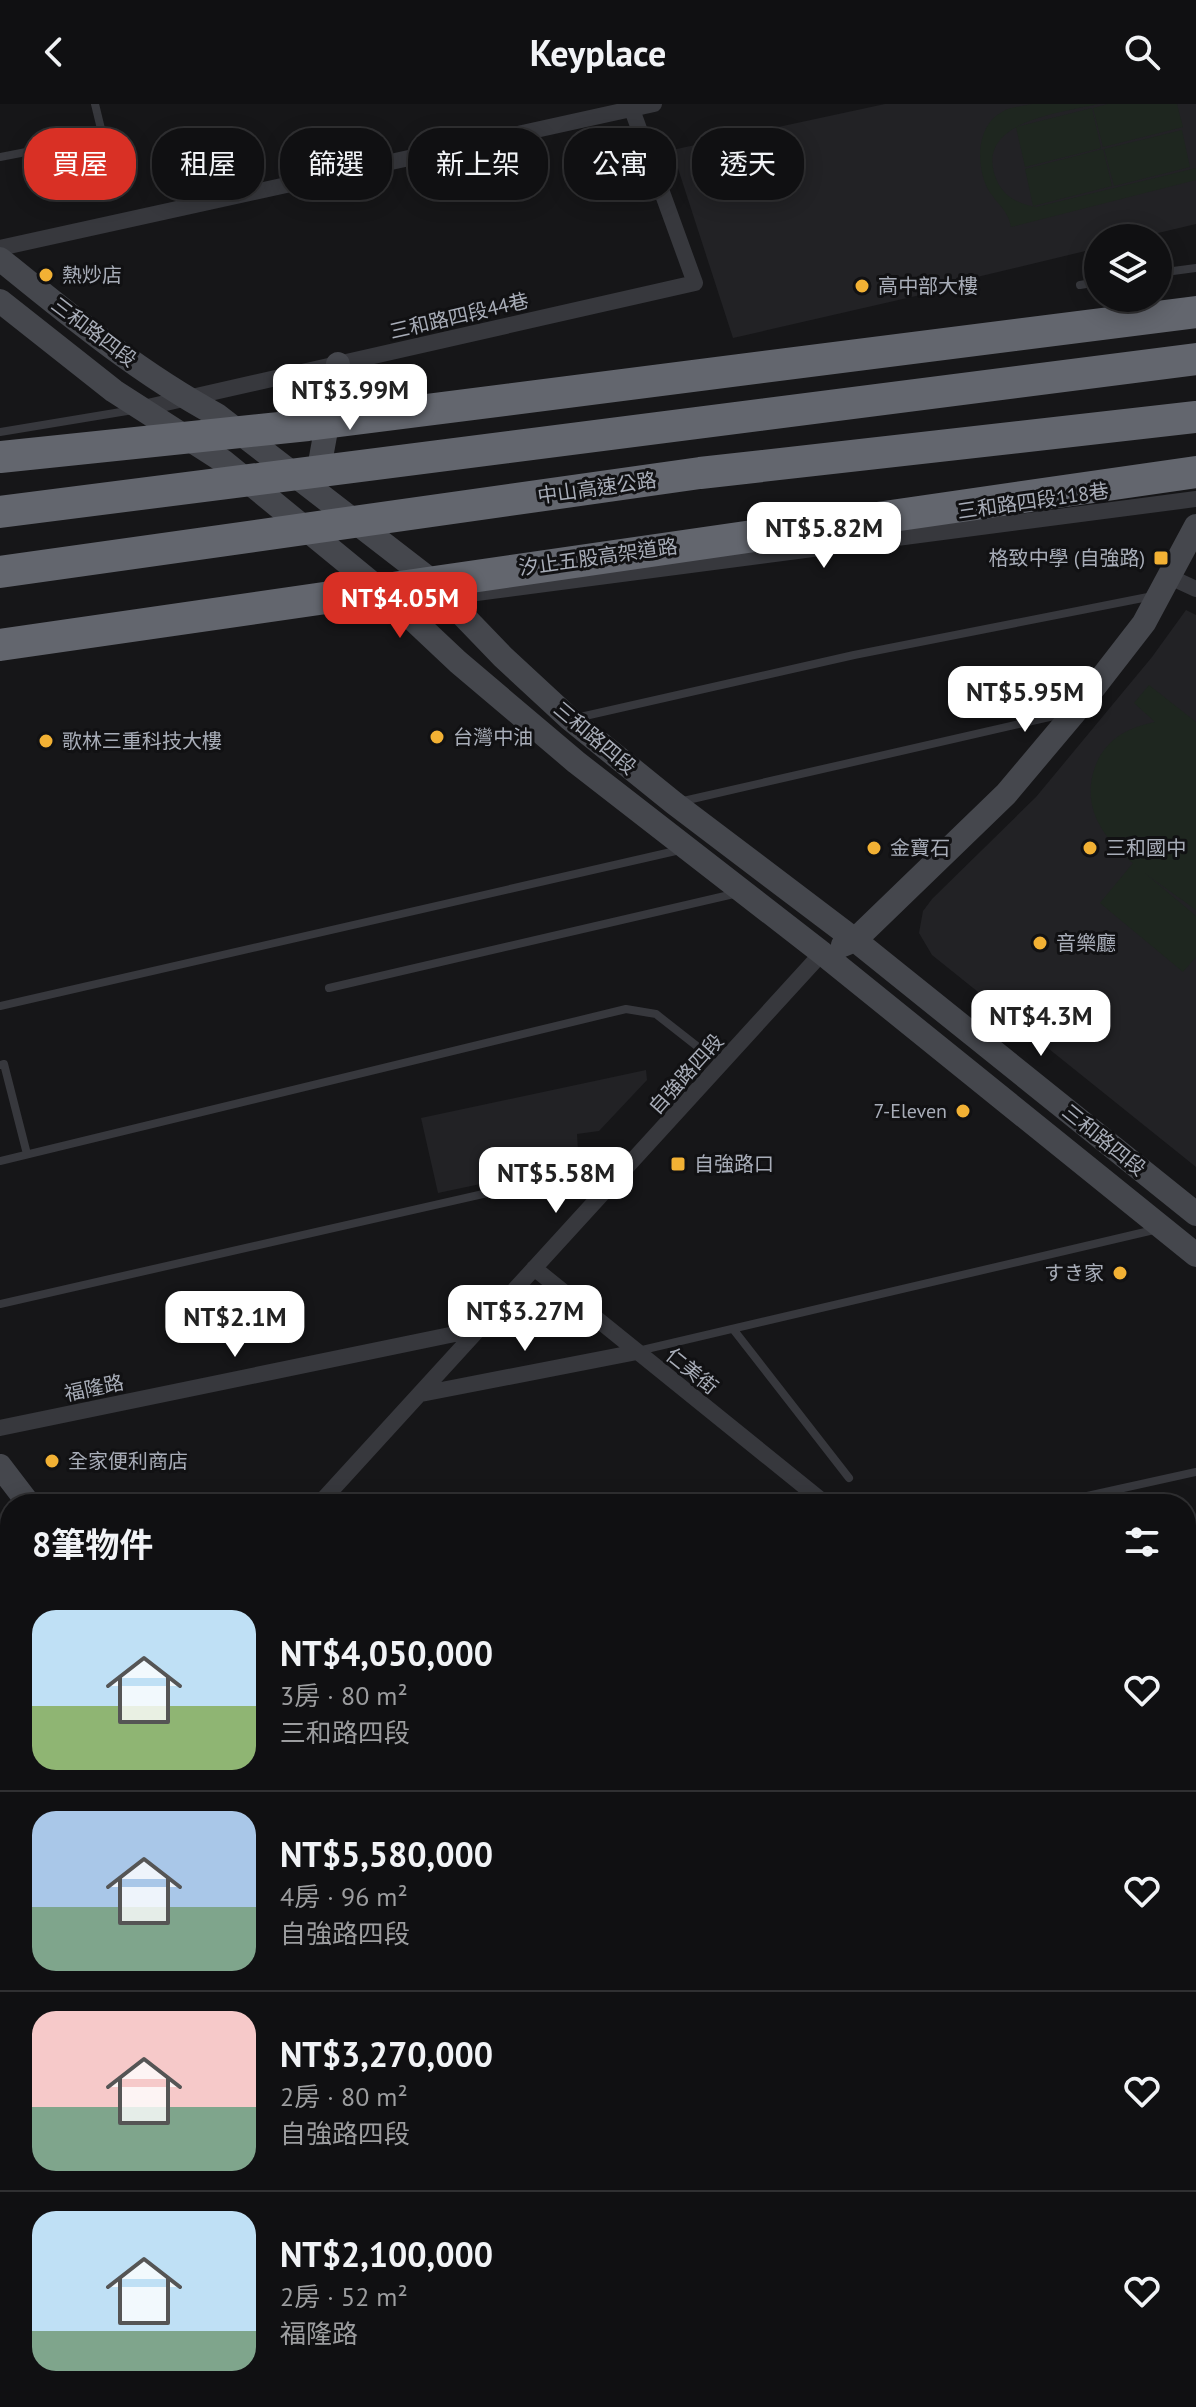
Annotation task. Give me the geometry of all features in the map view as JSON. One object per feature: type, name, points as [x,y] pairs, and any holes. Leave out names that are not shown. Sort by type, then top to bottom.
[{"type":"highway","points":[[0,457],[308,425],[1196,312]]},
{"type":"highway","points":[[0,512],[1196,359]]},
{"type":"highway","name":"中山高速公路","points":[[0,572],[700,473],[1196,417]]},
{"type":"highway","name":"汐止五股高架道路","points":[[0,645],[804,526],[1196,472]]},
{"type":"main road","name":"三和路四段","points":[[0,259],[76,320],[186,399],[217,415],[424,575],[503,657],[570,719],[674,803],[855,940],[1196,1214]]},
{"type":"main road","name":"三和路四段","points":[[0,301],[139,409],[223,461],[390,598],[458,662],[576,762],[822,953],[1196,1255]]},
{"type":"main road","points":[[314,491],[338,364]]},
{"type":"main road","points":[[822,953],[855,940],[1006,794],[1144,623],[1196,526]]},
{"type":"main road","points":[[0,1466],[21,1494]]},
{"type":"street","points":[[0,248],[631,106],[654,104]]},
{"type":"street","name":"三和路四段44巷","points":[[139,409],[695,283],[631,106]]},
{"type":"street","name":"三和路四段118巷","points":[[446,597],[1196,499]]},
{"type":"street","points":[[1166,585],[1196,589]]},
{"type":"street","name":"自強路四段","points":[[328,1494],[822,953]]},
{"type":"street","name":"仁美街","points":[[534,1268],[814,1494]]},
{"type":"street","name":"福隆路","points":[[0,1428],[479,1329]]},
{"type":"street","points":[[421,1394],[637,1352]]},
{"type":"lane","points":[[0,157],[103,137],[95,104]]},
{"type":"lane","points":[[1172,271],[1196,268]]},
{"type":"lane","points":[[1080,285],[1084,284]]},
{"type":"lane","points":[[0,432],[139,409]]},
{"type":"lane","points":[[570,719],[1166,585]]},
{"type":"lane","points":[[674,803],[1075,712]]},
{"type":"lane","points":[[0,1006],[685,848]]},
{"type":"lane","points":[[329,988],[743,892]]},
{"type":"lane","points":[[0,1161],[626,1009],[656,1014],[722,1065]]},
{"type":"lane","points":[[0,1065],[4,1064],[27,1154]]},
{"type":"lane","points":[[0,1304],[553,1178],[568,1180],[602,1195]]},
{"type":"lane","points":[[637,1352],[1163,1228]]},
{"type":"lane","points":[[733,1329],[849,1478]]},
{"type":"lane","points":[[1096,1494],[1196,1472]]},
{"type":"shaded area","points":[[885,104],[1196,104],[1196,224],[1172,230],[1172,224],[1084,224],[1084,251],[977,277],[977,282],[733,338],[676,162],[676,149],[692,146],[692,200],[804,200],[804,128],[774,128]]},
{"type":"shaded area","points":[[1032,104],[1098,104],[1024,123],[997,145],[992,161],[997,181],[1018,202],[1036,207],[1196,168],[1196,180],[1011,227],[985,182],[980,148],[993,119],[1009,109]]},
{"type":"shaded area","points":[[1108,104],[1177,104],[1183,127],[1103,147],[1093,108]]},
{"type":"shaded area","points":[[1092,108],[1101,148],[1025,167],[1016,127]]},
{"type":"shaded area","points":[[1182,130],[1190,167],[1114,186],[1104,149]]},
{"type":"shaded area","points":[[1103,149],[1112,186],[1033,206],[1025,169]]},
{"type":"shaded area","name":"三和國中","points":[[1186,610],[1196,615],[1196,1167],[932,955],[919,933],[923,911],[932,899],[1036,797],[1152,657]]},
{"type":"shaded area","points":[[1149,685],[1196,722],[1196,910],[1120,851],[1094,813],[1091,791],[1099,757],[1127,731],[1155,722],[1134,703]]},
{"type":"shaded area","points":[[1133,863],[1196,916],[1196,957],[1183,972],[1100,903]]},
{"type":"shaded area","points":[[646,1070],[647,1080],[599,1131],[577,1134],[578,1151],[561,1167],[438,1193],[421,1118]]},
{"type":"place","name":"熱炒店","points":[[46,275]]},
{"type":"place","name":"高中部大樓","points":[[862,286]]},
{"type":"place","name":"格致中學 (自強路)","points":[[1161,558]]},
{"type":"place","name":"台灣中油","points":[[437,737]]},
{"type":"place","name":"歌林三重科技大樓","points":[[46,741]]},
{"type":"place","name":"金寶石","points":[[874,848]]},
{"type":"place","name":"三和國中","points":[[1090,848]]},
{"type":"place","name":"音樂廳","points":[[1040,943]]},
{"type":"place","name":"7-Eleven","points":[[963,1111]]},
{"type":"place","name":"自強路口","points":[[678,1164]]},
{"type":"place","name":"すき家","points":[[1120,1273]]},
{"type":"place","name":"全家便利商店","points":[[52,1461]]}]
